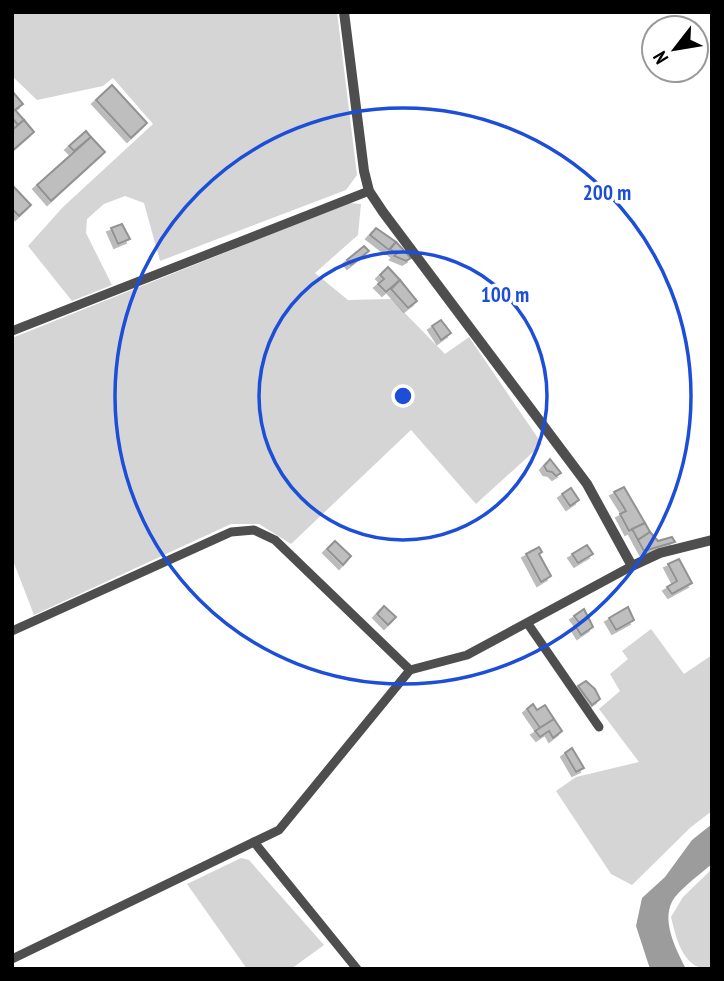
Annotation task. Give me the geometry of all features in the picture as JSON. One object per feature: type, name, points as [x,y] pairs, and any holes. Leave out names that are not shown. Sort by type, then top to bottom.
[{"type":"street","points":[[344,12],[364,172],[369,191],[587,484],[632,566]]},
{"type":"street","points":[[12,331],[369,191]]},
{"type":"street","points":[[12,631],[230,532],[254,530],[275,540],[411,670]]},
{"type":"street","points":[[12,959],[279,830],[411,670],[467,654],[660,553],[712,540]]},
{"type":"street","points":[[528,624],[599,727]]},
{"type":"street","points":[[254,842],[356,969]]},
{"type":"shaded area","points":[[12,12],[337,12],[357,175],[346,190],[160,261],[144,203],[125,196],[104,204],[87,219],[86,233],[112,285],[72,301],[28,246],[63,207],[153,124],[113,78],[103,86],[37,100],[12,76]]},
{"type":"shaded area","points":[[349,203],[361,204],[358,235],[315,273],[348,300],[391,299],[445,354],[469,337],[542,444],[476,504],[411,430],[291,544],[259,524],[231,524],[34,615],[12,558],[12,338]]},
{"type":"shaded area","points":[[651,629],[684,674],[712,655],[712,811],[691,827],[632,885],[611,874],[556,791],[576,777],[639,762],[599,709],[620,691],[610,674],[628,659],[622,651]]},
{"type":"shaded area","points":[[712,824],[712,864],[688,884],[670,905],[671,933],[686,969],[650,969],[636,926],[642,898],[665,877],[692,840]]},
{"type":"shaded area","points":[[241,858],[249,860],[324,945],[291,969],[247,969],[187,884]]},
{"type":"shaded area","points":[[712,869],[712,968],[702,968],[688,960],[683,952],[671,917],[683,897]]},
{"type":"building","points":[[112,85],[147,123],[131,138],[96,100]]},
{"type":"building","points":[[12,91],[23,104],[15,110],[24,120],[18,125],[12,118]]},
{"type":"building","points":[[24,120],[34,132],[12,151],[12,130]]},
{"type":"building","points":[[86,131],[91,137],[74,151],[69,146]]},
{"type":"building","points":[[91,137],[105,152],[51,201],[37,185]]},
{"type":"building","points":[[12,185],[31,205],[19,216],[12,209]]},
{"type":"building","points":[[122,224],[130,239],[118,244],[111,228]]},
{"type":"building","points":[[376,228],[396,242],[389,250],[370,235]]},
{"type":"building","points":[[396,242],[411,258],[406,261],[394,256],[396,254],[390,249]]},
{"type":"building","points":[[364,246],[369,251],[351,265],[347,260]]},
{"type":"building","points":[[388,267],[400,280],[386,292],[378,284],[384,279],[380,275]]},
{"type":"building","points":[[400,280],[417,301],[408,308],[391,289]]},
{"type":"building","points":[[441,320],[451,333],[441,340],[432,326]]},
{"type":"building","points":[[550,459],[561,473],[556,476],[544,466]]},
{"type":"building","points":[[624,487],[645,523],[629,531],[620,514],[626,511],[614,492]]},
{"type":"building","points":[[571,488],[579,500],[570,506],[562,494]]},
{"type":"building","points":[[645,523],[650,532],[638,540],[632,529]]},
{"type":"building","points":[[650,532],[658,541],[672,537],[675,542],[644,551],[638,540]]},
{"type":"building","points":[[335,541],[351,556],[343,565],[327,549]]},
{"type":"building","points":[[587,545],[593,554],[578,563],[572,554]]},
{"type":"building","points":[[539,547],[542,552],[539,554],[551,576],[541,582],[526,554]]},
{"type":"building","points":[[679,559],[692,583],[672,594],[667,587],[677,581],[668,564]]},
{"type":"building","points":[[384,606],[396,617],[388,625],[377,614]]},
{"type":"building","points":[[628,607],[634,620],[616,630],[609,618]]},
{"type":"building","points":[[584,609],[593,627],[581,635],[576,627],[580,624],[574,616]]},
{"type":"building","points":[[586,681],[595,689],[600,699],[592,705],[578,686]]},
{"type":"building","points":[[533,704],[537,710],[545,705],[554,719],[540,728],[527,709]]},
{"type":"building","points":[[554,719],[562,731],[553,738],[549,731],[540,737],[535,731]]},
{"type":"building","points":[[572,748],[584,768],[576,772],[565,753]]}]
